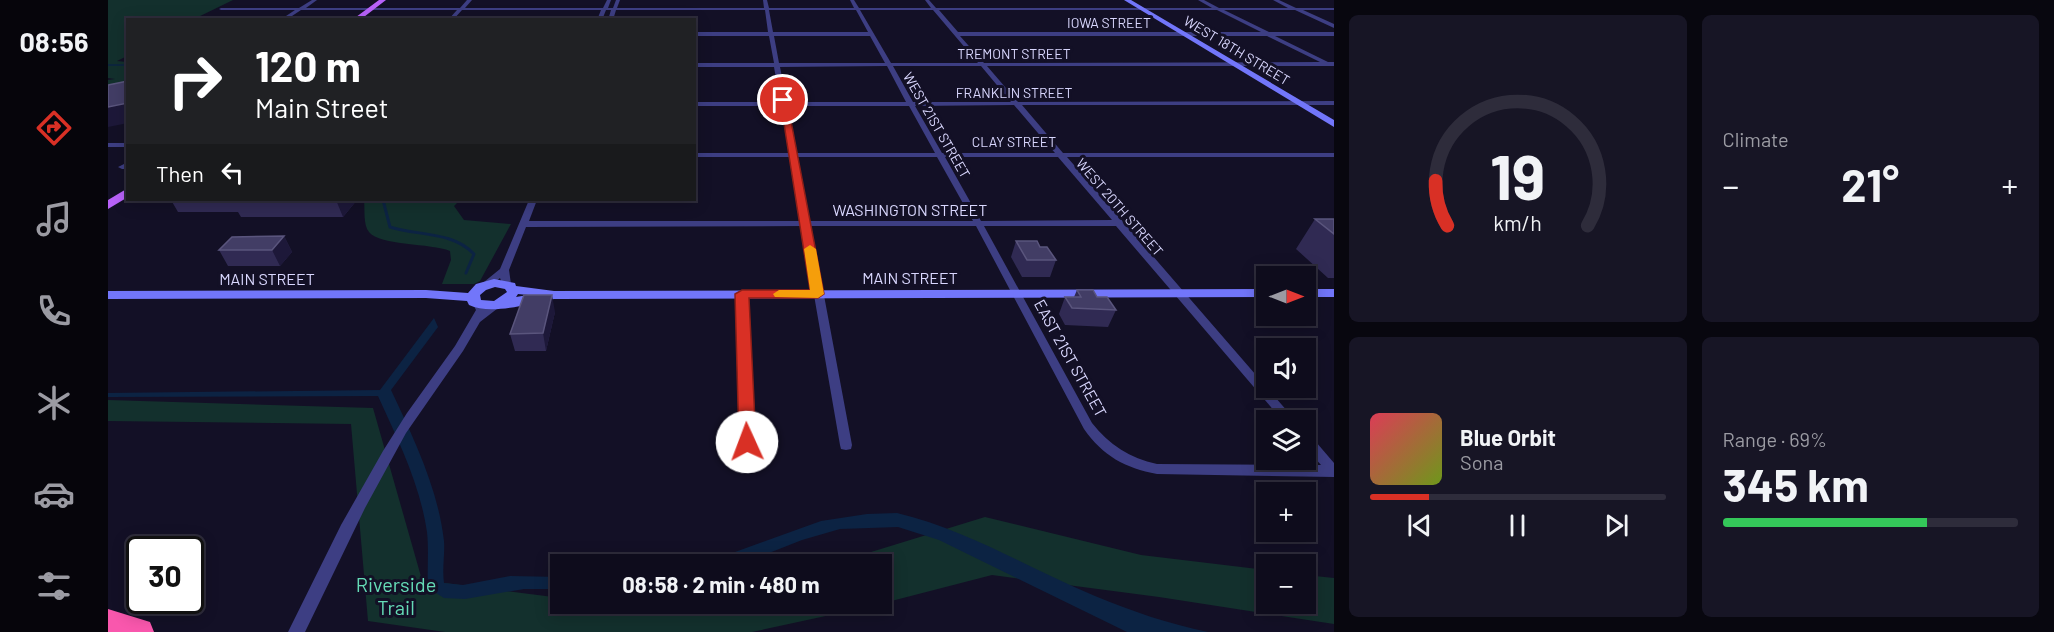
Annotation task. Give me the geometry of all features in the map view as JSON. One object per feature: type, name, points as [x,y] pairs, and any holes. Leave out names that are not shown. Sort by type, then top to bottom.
[{"type":"highway","points":[[108,623],[140,632]]},
{"type":"main road","points":[[358,18],[383,0]]},
{"type":"main road","points":[[368,18],[392,0]]},
{"type":"main road","name":"WEST 18TH STREET","points":[[1127,0],[1334,124]]},
{"type":"main road","points":[[108,193],[126,180]]},
{"type":"main road","points":[[108,205],[126,192]]},
{"type":"main road","points":[[500,304],[511,296],[509,286]]},
{"type":"main road","name":"MAIN STREET","points":[[108,295],[480,293],[509,286],[554,295]]},
{"type":"main road","name":"MAIN STREET","points":[[480,293],[500,304],[554,295],[1256,293]]},
{"type":"main road","points":[[1316,293],[1334,293]]},
{"type":"street","points":[[240,0],[221,9],[1334,9]]},
{"type":"street","points":[[285,18],[315,0]]},
{"type":"street","points":[[452,18],[470,0]]},
{"type":"street","points":[[600,18],[609,0]]},
{"type":"street","points":[[611,18],[618,0]]},
{"type":"street","points":[[765,0],[846,445]]},
{"type":"street","name":"WEST 21ST STREET","points":[[852,0],[914,104],[1017,293]]},
{"type":"street","name":"WEST 20TH STREET","points":[[927,0],[1280,410]]},
{"type":"street","points":[[1200,0],[1332,65]]},
{"type":"street","points":[[1275,0],[1334,26]]},
{"type":"street","points":[[1058,4],[1066,9]]},
{"type":"street","points":[[696,34],[871,34]]},
{"type":"street","name":"IOWA STREET","points":[[956,34],[1334,34]]},
{"type":"street","name":"TREMONT STREET","points":[[696,64],[1332,65]]},
{"type":"street","name":"FRANKLIN STREET","points":[[696,104],[1334,104]]},
{"type":"street","points":[[108,145],[126,145]]},
{"type":"street","name":"CLAY STREET","points":[[696,155],[1334,155]]},
{"type":"street","points":[[296,632],[350,520],[382,463],[415,409],[476,320],[481,310],[480,293],[504,270],[533,201]]},
{"type":"street","name":"WASHINGTON STREET","points":[[523,224],[1118,223]]},
{"type":"street","points":[[504,270],[509,286]]},
{"type":"street","name":"EAST 21ST STREET","points":[[1017,293],[1088,426],[1096,437],[1115,454],[1142,466],[1157,469],[1334,471]]},
{"type":"street","points":[[742,294],[747,442]]},
{"type":"street","points":[[476,320],[500,304]]},
{"type":"street","points":[[1316,451],[1334,471]]},
{"type":"green space","points":[[108,0],[233,0],[196,18],[126,18],[126,56],[117,61],[126,62],[126,89],[108,85],[108,80],[115,79],[108,78]]},
{"type":"green space","points":[[364,201],[459,201],[454,206],[464,220],[511,224],[480,281],[474,284],[442,284],[451,260],[450,251],[375,237],[369,232]]},
{"type":"green space","name":"Riverside Trail","points":[[108,400],[373,408],[422,580],[550,597],[550,614],[835,614],[752,632],[445,632],[368,621],[351,424],[108,421]]},
{"type":"green space","name":"Riverside Trail","points":[[985,517],[1141,555],[1256,569],[1256,612],[1159,597],[992,575],[892,601],[892,554],[865,554]]},
{"type":"green space","name":"Riverside Trail","points":[[1316,576],[1334,578],[1334,624],[1269,614],[1316,614]]},
{"type":"water","points":[[434,318],[438,327],[391,390],[424,463],[436,502],[444,541],[444,583],[463,585],[510,576],[550,577],[550,589],[524,589],[465,599],[444,598],[428,588],[428,546],[424,514],[407,463],[378,396],[108,397],[108,393],[380,390]]},
{"type":"water","points":[[897,513],[923,520],[973,539],[1122,607],[1208,632],[1127,632],[939,540],[898,527],[840,529],[802,540],[766,554],[730,554],[821,521],[867,514]]},
{"type":"building","points":[[126,81],[126,103],[108,107],[108,85]]},
{"type":"building","points":[[1315,219],[1334,219],[1334,234]]},
{"type":"building","points":[[284,236],[272,250],[219,250],[232,237]]},
{"type":"building","points":[[1016,241],[1037,241],[1040,247],[1047,247],[1056,260],[1027,260]]},
{"type":"building","points":[[1077,290],[1093,290],[1097,297],[1107,297],[1116,310],[1072,308],[1065,297],[1081,297]]},
{"type":"building","points":[[524,295],[552,295],[543,333],[510,334]]},
{"type":"waterway","points":[[108,65],[126,65]]},
{"type":"waterway","points":[[383,201],[390,227],[456,241],[474,254],[466,273]]},
{"type":"slow traffic","points":[[779,294],[818,294],[810,249]]},
{"type":"route","points":[[747,442],[742,294],[818,294],[783,100]]}]
